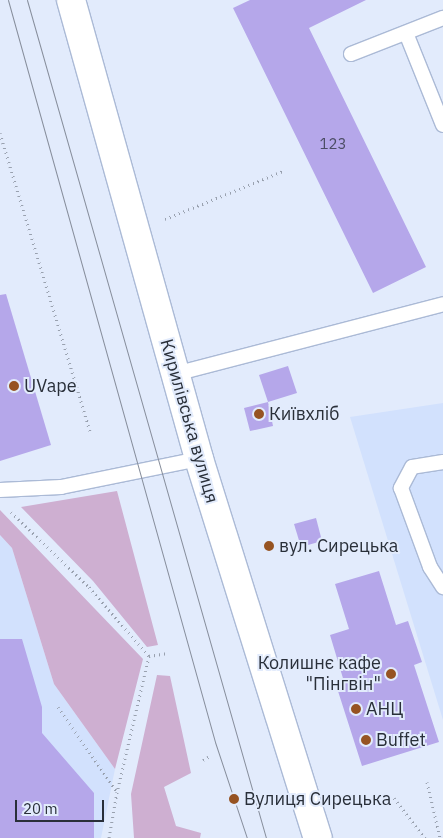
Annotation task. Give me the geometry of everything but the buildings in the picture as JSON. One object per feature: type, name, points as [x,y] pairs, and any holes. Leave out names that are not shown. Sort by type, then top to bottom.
[{"type":"main road","name":"Кирилівська вулиця","points":[[71,0],[199,459],[318,838]]},
{"type":"lane","points":[[351,54],[443,18]]},
{"type":"lane","points":[[406,33],[443,125]]},
{"type":"lane","points":[[175,374],[443,304]]},
{"type":"lane","points":[[0,490],[61,488],[199,459]]},
{"type":"lane","points":[[443,462],[412,467],[401,488],[430,566],[443,587]]},
{"type":"path","points":[[0,133],[90,431]]},
{"type":"path","points":[[165,219],[283,170]]},
{"type":"path","points":[[7,508],[88,587],[148,656]]},
{"type":"path","points":[[148,656],[168,653]]},
{"type":"path","points":[[109,838],[117,792],[148,656]]},
{"type":"path","points":[[58,708],[117,792]]},
{"type":"path","points":[[204,760],[210,756]]},
{"type":"path","points":[[427,782],[440,838]]},
{"type":"path","points":[[394,798],[425,838]]},
{"type":"shaded area","points":[[443,403],[443,720],[350,417]]},
{"type":"shaded area","points":[[117,491],[158,645],[147,647],[93,581],[21,507]]},
{"type":"shaded area","points":[[0,510],[143,659],[115,769],[54,684],[12,548],[0,535]]},
{"type":"shaded area","points":[[0,535],[12,548],[54,684],[115,769],[101,838],[0,838]]},
{"type":"shaded area","points":[[157,675],[170,676],[191,773],[164,787],[176,826],[201,833],[200,838],[134,838],[131,794]]},
{"type":"tram line","points":[[8,0],[215,742],[247,838]]},
{"type":"tram line","points":[[27,0],[266,838]]},
{"type":"place","name":"UVape","points":[[14,386]]},
{"type":"place","name":"Київхліб","points":[[259,414]]},
{"type":"place","name":"вул. Сирецька","points":[[269,546]]},
{"type":"place","name":"Колишнє кафе \"Пінгвін\"","points":[[391,674]]},
{"type":"place","name":"АНЦ","points":[[356,709]]},
{"type":"place","name":"Buffet","points":[[366,740]]},
{"type":"place","name":"Вулиця Сирецька","points":[[234,799]]}]
